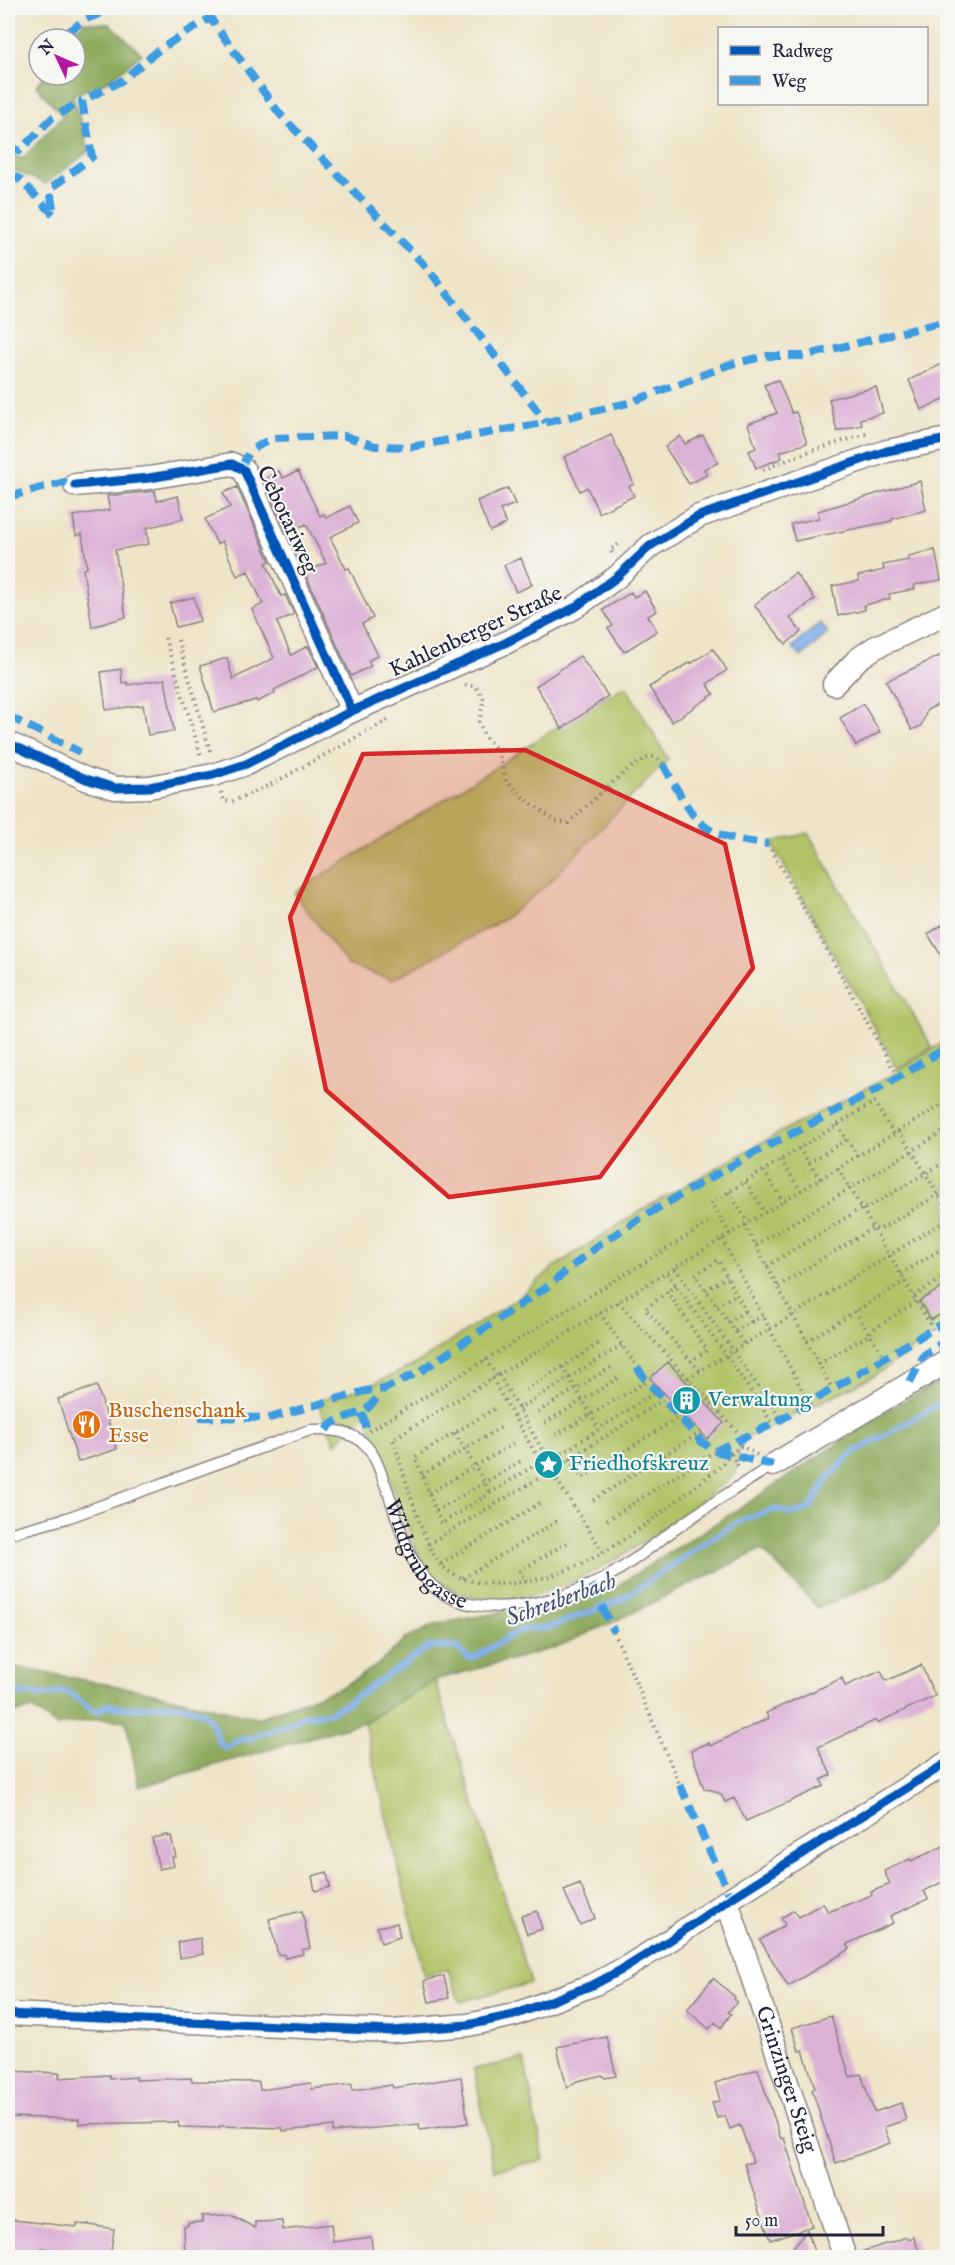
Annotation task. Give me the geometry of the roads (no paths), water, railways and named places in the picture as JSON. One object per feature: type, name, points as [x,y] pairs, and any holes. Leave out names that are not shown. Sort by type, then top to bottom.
[{"type":"street","name":"Kahlenberger Straße","points":[[8,743],[86,779],[115,788],[148,787],[212,765],[246,764],[352,711],[505,643],[574,608],[617,577],[650,546],[699,516],[887,451],[946,444]]},
{"type":"street","name":"Cebotariweg","points":[[75,485],[149,477],[232,464],[241,466],[352,711]]},
{"type":"street","points":[[834,684],[874,648],[948,613]]},
{"type":"street","name":"Wildgrubgasse","points":[[773,1465],[948,1361]]},
{"type":"street","points":[[8,2014],[392,2031],[468,2025],[514,2015],[595,1984],[670,1941],[727,1901],[948,1761]]},
{"type":"street","name":"Grinzinger Steig","points":[[727,1901],[845,2258]]},
{"type":"lane","name":"Wildgrubgasse","points":[[8,1534],[67,1518],[310,1430],[336,1429],[360,1440],[375,1458],[415,1563],[433,1587],[453,1599],[478,1605],[516,1605],[554,1598],[592,1585],[773,1465]]},
{"type":"water","points":[[820,623],[828,633],[801,657],[792,647]]},
{"type":"waterway","name":"Schreiberbach","points":[[8,1695],[49,1695],[61,1691],[73,1695],[88,1707],[98,1711],[107,1705],[122,1708],[184,1706],[207,1716],[219,1742],[227,1748],[236,1741],[292,1723],[302,1716],[328,1713],[429,1647],[457,1647],[468,1658],[474,1658],[520,1630],[548,1628],[621,1600],[744,1519],[777,1509],[793,1514],[810,1508],[827,1480],[850,1455],[948,1399]]},
{"type":"place","name":"Verwaltung","points":[[687,1400]]},
{"type":"place","name":"Buschenschank Esse","points":[[87,1424]]},
{"type":"place","name":"Friedhofskreuz","points":[[548,1464]]}]
